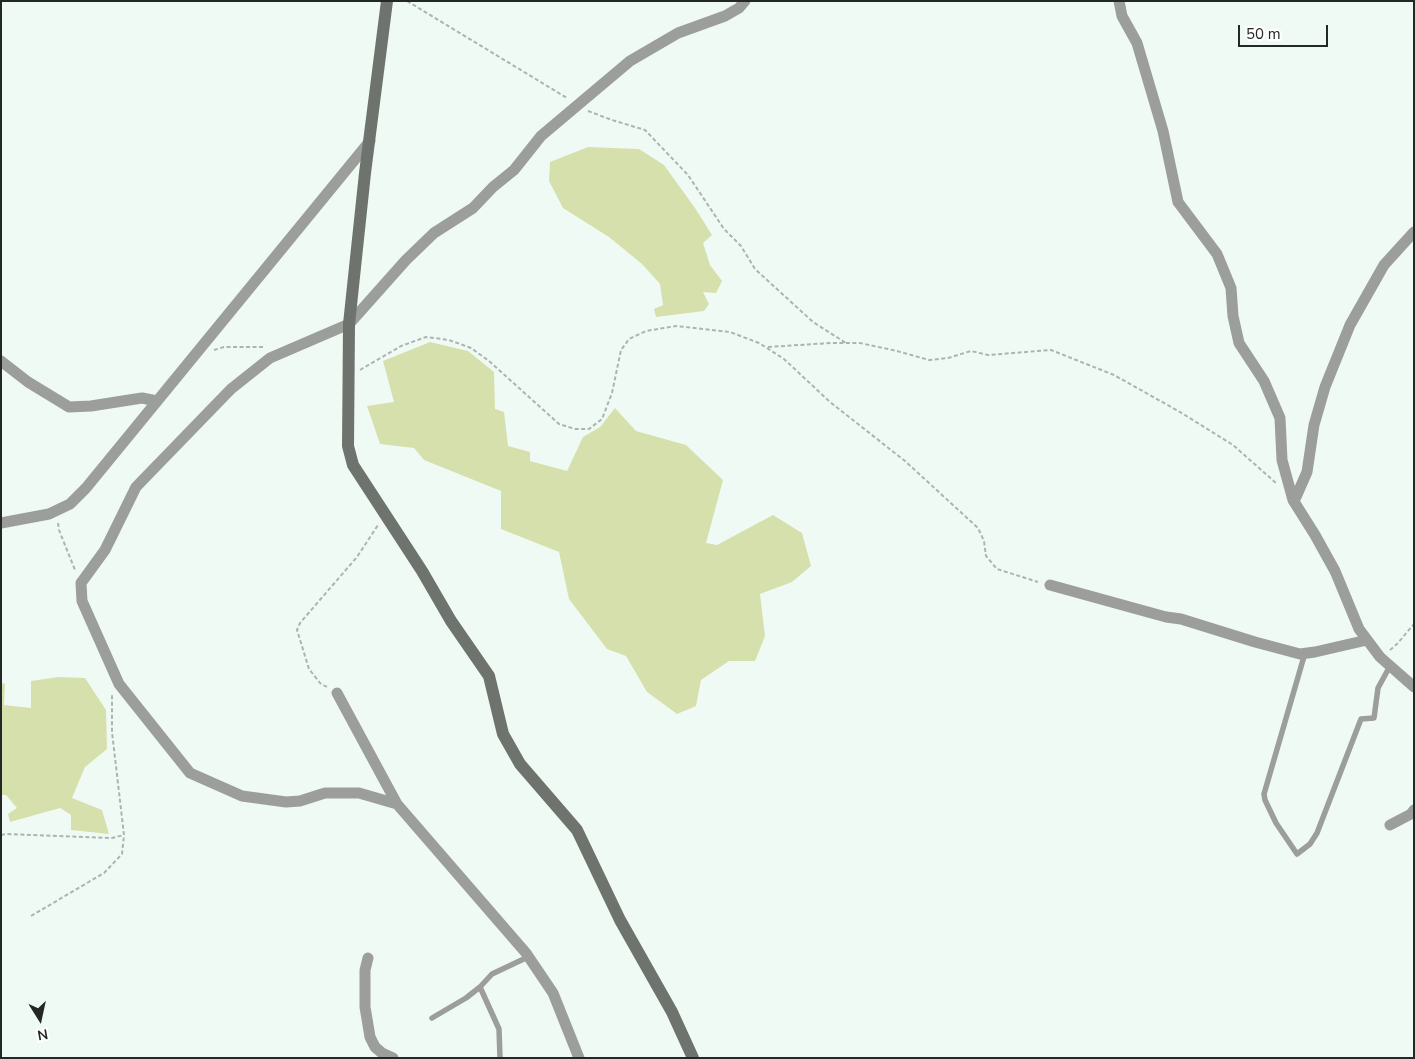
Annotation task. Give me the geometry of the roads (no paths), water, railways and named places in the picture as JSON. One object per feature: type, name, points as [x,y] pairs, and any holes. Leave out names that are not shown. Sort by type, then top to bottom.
[{"type":"street","points":[[386,1],[350,324],[348,446],[353,465],[422,571],[451,621],[488,676],[504,734],[520,764],[577,830],[620,920],[672,1012],[694,1058]]},
{"type":"street","points":[[398,804],[359,793],[326,793],[300,801],[286,802],[242,796],[190,773],[119,684],[82,601],[81,583],[105,550],[136,487],[231,389],[270,358],[350,324],[406,260],[434,233],[473,208],[493,187],[514,170],[541,136],[630,61],[678,33],[725,16],[739,8],[745,1]]},
{"type":"street","points":[[1119,1],[1122,16],[1137,43],[1163,130],[1178,202],[1217,254],[1231,288],[1233,316],[1239,343],[1264,381],[1280,418],[1282,460],[1292,498],[1335,571],[1360,629],[1367,640],[1380,657],[1414,687]]},
{"type":"street","points":[[1,523],[49,514],[70,504],[86,488],[370,140]]},
{"type":"street","points":[[1292,498],[1296,497],[1307,472],[1314,425],[1324,387],[1350,325],[1384,265],[1414,232]]},
{"type":"street","points":[[1,361],[28,382],[69,407],[91,406],[142,398],[157,401]]},
{"type":"street","points":[[1050,586],[1147,612],[1181,619],[1300,654],[1367,640]]},
{"type":"street","points":[[337,693],[398,804],[528,957],[552,993],[579,1058]]},
{"type":"street","points":[[1390,825],[1411,814],[1414,810]]},
{"type":"street","points":[[368,958],[365,970],[365,1007],[370,1038],[375,1047],[393,1058]]},
{"type":"lane","points":[[1305,653],[1264,794],[1276,822],[1297,854],[1310,844],[1317,833],[1361,719],[1374,718],[1378,688],[1390,666]]},
{"type":"lane","points":[[432,1018],[466,998],[492,974],[528,957]]},
{"type":"lane","points":[[480,986],[499,1029],[500,1058]]}]
